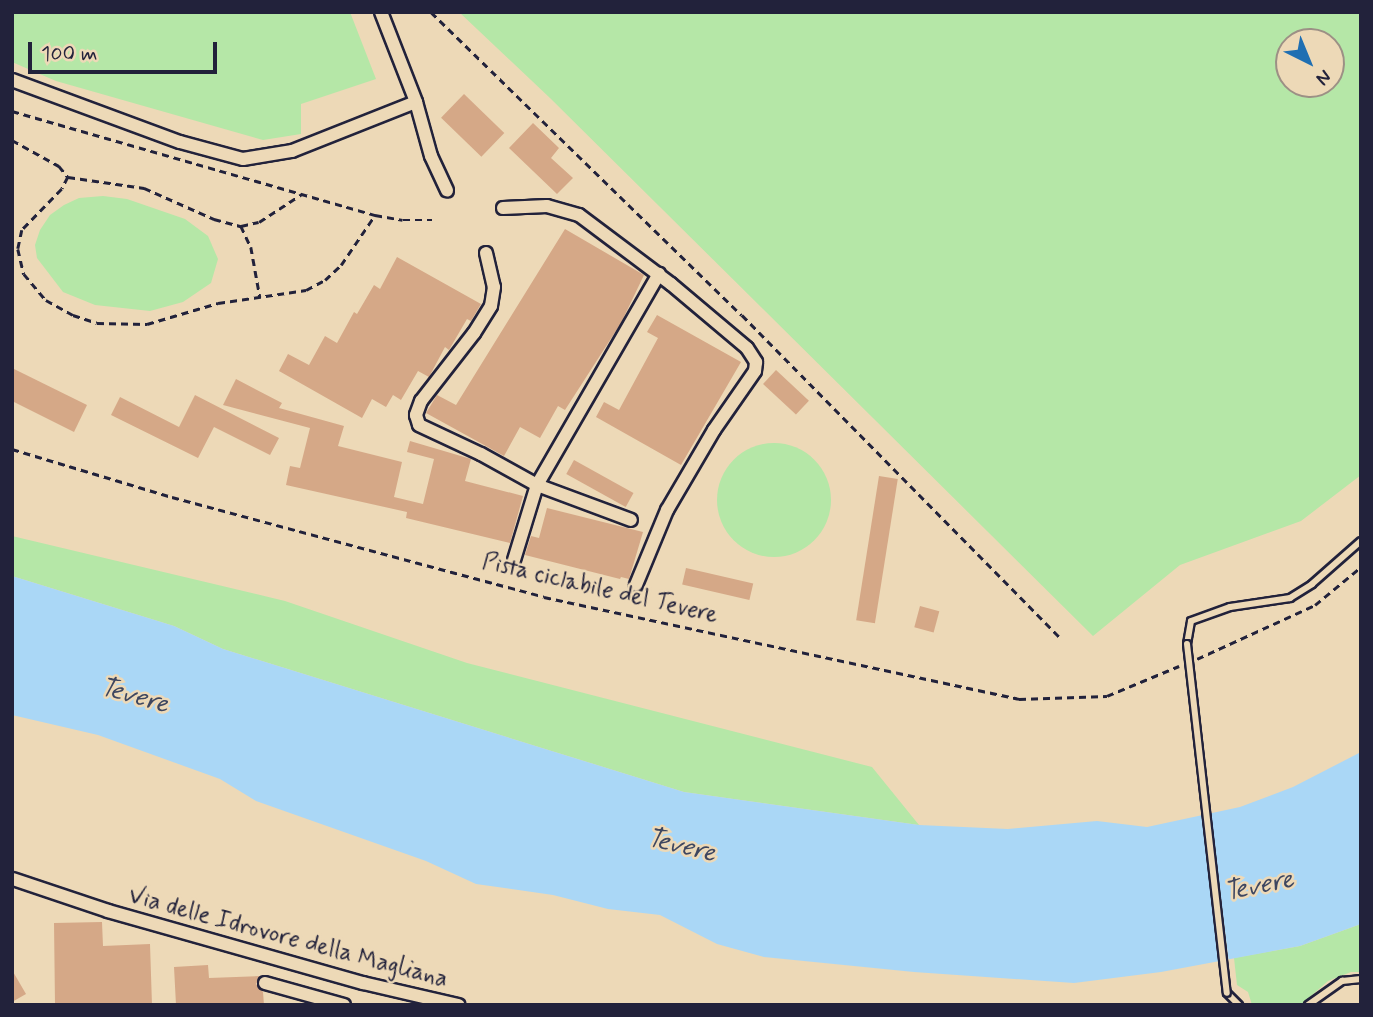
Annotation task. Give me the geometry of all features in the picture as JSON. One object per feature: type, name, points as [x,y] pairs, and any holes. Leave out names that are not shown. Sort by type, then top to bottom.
[{"type":"street","points":[[382,12],[416,102],[431,156],[447,191]]},
{"type":"street","points":[[12,80],[180,142],[252,160],[284,154],[327,139],[416,102]]},
{"type":"street","points":[[503,208],[547,206],[572,211],[659,274],[747,348],[757,366],[714,430],[667,510],[636,585]]},
{"type":"street","points":[[486,253],[494,286],[491,306],[474,333],[425,395],[416,418],[419,425],[427,431],[474,450],[537,485],[631,520]]},
{"type":"street","points":[[514,559],[537,485],[659,274]]},
{"type":"street","name":"Via delle Idrovore della Magliana","points":[[13,879],[108,911],[363,983],[434,1002],[458,1005]]},
{"type":"street","points":[[265,983],[344,1005]]},
{"type":"lane","points":[[1239,1005],[1227,993],[1188,644],[1189,626],[1191,621],[1206,613],[1290,598],[1312,584],[1361,541]]},
{"type":"lane","points":[[1308,1005],[1342,981],[1361,979]]},
{"type":"path","points":[[432,12],[742,315],[1060,637]]},
{"type":"path","points":[[12,111],[375,215],[403,220],[432,220]]},
{"type":"path","points":[[12,140],[59,166],[68,177],[144,188],[214,219],[241,226],[259,222],[302,194]]},
{"type":"path","points":[[68,177],[62,189],[27,223],[18,243],[20,264],[27,280],[46,300],[80,319],[122,326],[154,323],[229,300],[298,293],[325,279],[341,265],[375,215]]},
{"type":"path","points":[[241,226],[251,247],[260,298]]},
{"type":"path","name":"Pista ciclabile del Tevere","points":[[12,449],[172,496],[544,597],[1019,699],[1107,696],[1185,664]]},
{"type":"path","points":[[1194,660],[1315,605],[1361,567]]},
{"type":"green space","points":[[12,12],[350,12],[376,79],[301,104],[301,134],[263,140],[56,81],[12,62]]},
{"type":"green space","points":[[459,12],[1361,12],[1361,475],[1301,521],[1180,565],[1093,636],[550,98]]},
{"type":"green space","points":[[103,196],[127,199],[185,219],[208,236],[218,259],[211,283],[183,302],[150,311],[95,305],[63,292],[37,258],[35,245],[40,230],[50,215],[64,205],[79,198]]},
{"type":"green space","points":[[774,443],[796,447],[815,459],[827,478],[831,500],[827,522],[815,541],[796,553],[774,557],[752,553],[733,541],[721,522],[717,500],[721,478],[733,459],[752,447]]},
{"type":"green space","points":[[12,536],[285,601],[467,663],[872,767],[919,825],[684,792],[223,649],[174,626],[12,576]]},
{"type":"green space","points":[[1361,924],[1361,972],[1351,972],[1328,981],[1301,1005],[1252,1005],[1248,992],[1237,985],[1234,958],[1300,946]]},
{"type":"water","name":"Tevere","points":[[12,576],[174,626],[223,649],[684,792],[919,825],[1008,829],[1097,821],[1147,827],[1240,807],[1293,787],[1361,752],[1361,924],[1300,946],[1161,972],[1074,983],[914,972],[764,957],[717,944],[660,915],[608,909],[553,895],[476,884],[426,861],[256,801],[220,779],[98,735],[12,715]]},
{"type":"pier","points":[[1210,809],[1229,963],[1221,964],[1202,810]]},
{"type":"building","points":[[464,94],[504,133],[481,157],[441,118]]},
{"type":"building","points":[[533,123],[559,148],[551,158],[573,178],[557,194],[509,148]]},
{"type":"building","points":[[565,229],[644,275],[621,323],[565,410],[558,406],[540,438],[520,427],[504,456],[426,413],[437,395],[456,405]]},
{"type":"building","points":[[397,257],[481,304],[471,321],[467,319],[449,350],[445,347],[429,377],[418,371],[401,400],[393,395],[386,407],[372,399],[362,418],[279,371],[288,354],[309,365],[325,336],[337,343],[354,312],[357,314],[374,285],[380,289]]},
{"type":"building","points":[[657,315],[741,362],[681,465],[596,417],[604,402],[619,410],[658,338],[647,332]]},
{"type":"building","points":[[12,368],[87,405],[74,432],[12,401]]},
{"type":"building","points":[[776,370],[809,401],[796,415],[763,384]]},
{"type":"building","points":[[236,379],[282,403],[279,408],[344,426],[338,446],[402,462],[394,497],[423,504],[434,459],[407,452],[410,441],[471,459],[465,481],[523,496],[510,543],[406,518],[407,512],[286,485],[290,466],[300,468],[310,428],[223,405]]},
{"type":"building","points":[[195,395],[279,438],[270,455],[214,427],[198,458],[111,415],[120,397],[179,427]]},
{"type":"building","points":[[574,460],[633,493],[626,507],[566,474]]},
{"type":"building","points":[[879,476],[898,479],[875,623],[856,620]]},
{"type":"building","points":[[547,508],[643,532],[629,579],[525,555],[531,536],[539,538]]},
{"type":"building","points":[[686,568],[753,584],[749,600],[682,585]]},
{"type":"building","points":[[920,606],[939,611],[934,632],[914,627]]},
{"type":"building","points":[[102,922],[103,946],[150,944],[152,1005],[55,1005],[54,923]]},
{"type":"building","points":[[208,965],[209,978],[261,976],[256,984],[263,992],[264,1005],[176,1005],[174,967]]},
{"type":"building","points":[[12,970],[26,994],[12,1002]]}]
